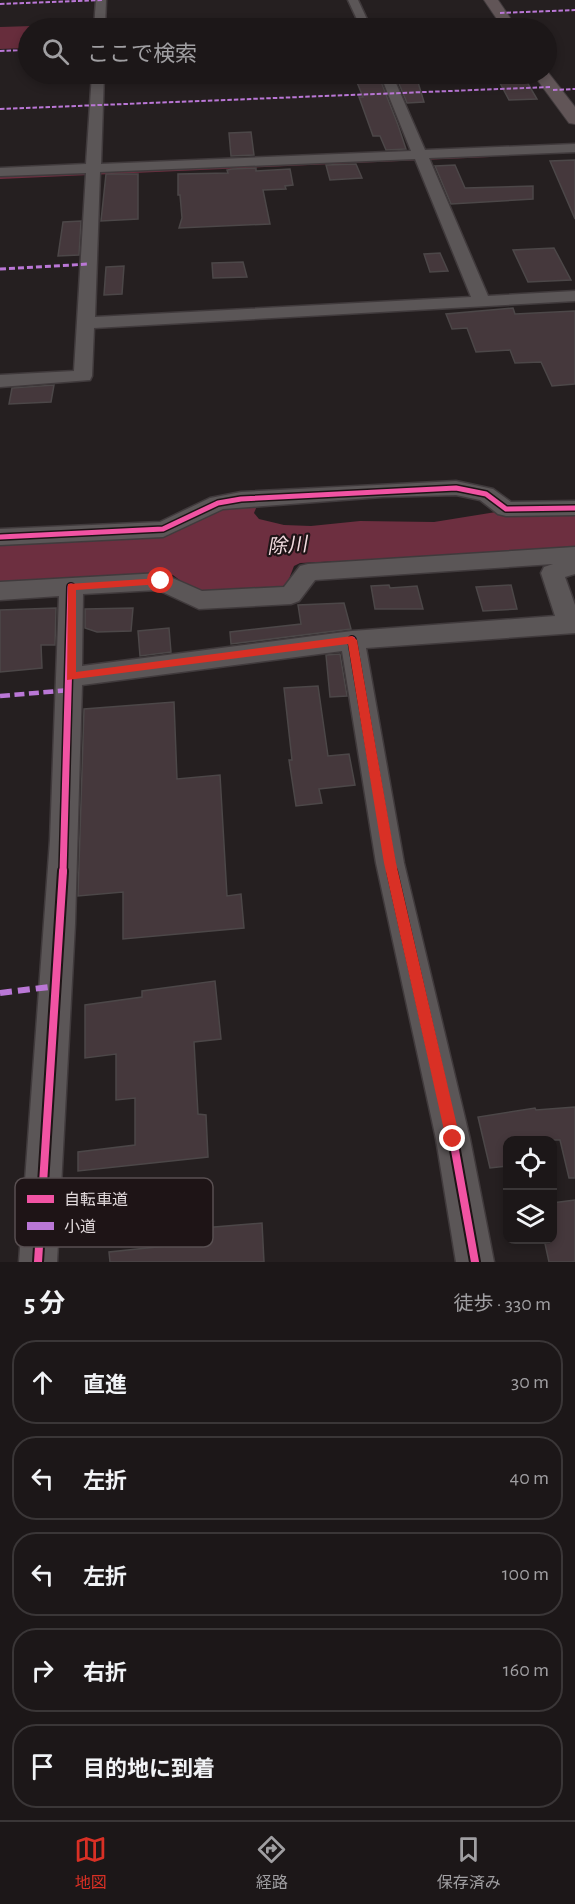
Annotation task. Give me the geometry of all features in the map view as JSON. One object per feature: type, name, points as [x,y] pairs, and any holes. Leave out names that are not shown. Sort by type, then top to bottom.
[{"type":"main road","points":[[491,0],[503,18]]},
{"type":"main road","points":[[549,84],[575,119]]},
{"type":"street","points":[[100,18],[101,0]]},
{"type":"street","points":[[354,0],[362,18]]},
{"type":"street","points":[[0,381],[83,376],[98,84]]},
{"type":"street","points":[[390,84],[482,302]]},
{"type":"street","points":[[0,172],[575,148]]},
{"type":"street","points":[[84,323],[575,296]]},
{"type":"street","points":[[0,537],[163,529],[218,503],[242,499],[382,490],[456,488],[486,494],[506,509],[575,508]]},
{"type":"street","points":[[0,591],[161,581],[199,600],[291,595],[308,572],[575,555]]},
{"type":"street","points":[[71,677],[352,640],[572,624],[552,573],[575,566]]},
{"type":"street","points":[[44,1178],[57,986],[71,677],[71,587]]},
{"type":"street","points":[[352,640],[390,863],[453,1139],[475,1262]]},
{"type":"street","points":[[38,1262],[39,1247]]},
{"type":"shaded area","points":[[18,26],[18,48],[0,49],[0,27]]},
{"type":"water","name":"除川","points":[[257,506],[254,513],[259,519],[284,525],[311,526],[360,521],[434,522],[496,512],[508,517],[575,514],[575,550],[300,563],[294,566],[287,584],[281,587],[195,592],[173,575],[167,574],[0,583],[0,543],[170,533],[209,510]]},
{"type":"building","points":[[358,84],[382,84],[406,149],[386,150],[380,136],[373,136],[359,97],[363,97]]},
{"type":"building","points":[[399,84],[419,84],[424,102],[407,103]]},
{"type":"building","points":[[501,84],[528,84],[537,99],[509,100]]},
{"type":"building","points":[[251,132],[254,155],[231,156],[229,133]]},
{"type":"building","points":[[575,160],[575,219],[550,161]]},
{"type":"building","points":[[356,164],[362,178],[330,180],[326,165]]},
{"type":"building","points":[[455,165],[465,188],[533,186],[533,199],[451,204],[435,166]]},
{"type":"building","points":[[256,168],[256,171],[290,169],[293,185],[285,186],[286,189],[263,190],[270,224],[179,228],[182,218],[180,195],[178,195],[178,174],[228,173],[227,170],[232,169]]},
{"type":"building","points":[[106,174],[138,174],[138,219],[101,221]]},
{"type":"building","points":[[81,221],[79,255],[58,256],[63,222]]},
{"type":"building","points":[[554,248],[571,280],[528,282],[513,250]]},
{"type":"building","points":[[440,253],[448,271],[430,272],[424,254]]},
{"type":"building","points":[[243,262],[247,277],[213,278],[212,263]]},
{"type":"building","points":[[124,266],[122,294],[104,295],[106,267]]},
{"type":"building","points":[[513,308],[515,314],[575,311],[575,384],[552,386],[541,362],[515,363],[510,350],[476,352],[467,328],[452,329],[446,314]]},
{"type":"building","points":[[54,385],[51,402],[9,404],[12,388]]},
{"type":"building","points":[[389,585],[390,588],[417,586],[423,609],[375,609],[371,586]]},
{"type":"building","points":[[511,585],[517,609],[483,611],[476,587]]},
{"type":"building","points":[[344,603],[351,629],[231,644],[230,632],[301,624],[298,605]]},
{"type":"building","points":[[56,608],[55,645],[41,645],[42,668],[0,672],[0,610]]},
{"type":"building","points":[[133,608],[131,631],[97,632],[85,628],[85,609]]},
{"type":"building","points":[[169,628],[171,652],[140,656],[138,631]]},
{"type":"building","points":[[340,654],[347,696],[330,697],[326,655]]},
{"type":"building","points":[[318,686],[328,756],[349,754],[355,785],[319,789],[322,803],[296,806],[289,760],[292,760],[284,688]]},
{"type":"building","points":[[174,702],[177,779],[220,775],[227,896],[241,894],[244,928],[123,939],[123,892],[78,896],[84,709]]},
{"type":"building","points":[[215,981],[221,1039],[194,1042],[198,1114],[206,1115],[208,1157],[78,1171],[78,1152],[135,1145],[135,1098],[116,1100],[116,1054],[85,1058],[85,1005],[142,997],[142,991]]},
{"type":"building","points":[[575,1107],[575,1178],[569,1178],[557,1136],[503,1136],[503,1166],[490,1168],[478,1117],[535,1108],[536,1110]]},
{"type":"building","points":[[575,1200],[575,1262],[549,1262],[545,1244],[557,1244],[557,1202]]},
{"type":"building","points":[[262,1223],[264,1262],[110,1262],[109,1252],[156,1247],[213,1247],[213,1227]]},
{"type":"waterway","points":[[0,177],[490,155]]},
{"type":"marked path","points":[[0,4],[103,0]]},
{"type":"marked path","points":[[500,13],[575,10]]},
{"type":"marked path","points":[[0,51],[18,50]]},
{"type":"marked path","points":[[0,109],[550,87]]},
{"type":"marked path","points":[[553,90],[575,89]]},
{"type":"marked path","points":[[0,269],[89,264]]},
{"type":"marked path","points":[[0,696],[71,690]]},
{"type":"marked path","points":[[0,993],[57,986]]},
{"type":"cycle path","points":[[0,537],[163,529],[218,503],[241,499],[382,490],[456,488],[486,494],[506,509],[575,508]]},
{"type":"cycle path","points":[[44,1178],[68,756],[71,587]]},
{"type":"cycle path","points":[[352,640],[390,863],[453,1139],[475,1262]]},
{"type":"cycle path","points":[[38,1262],[39,1247]]},
{"type":"route","points":[[161,581],[71,587],[71,677],[352,640],[390,863],[453,1139]]}]
